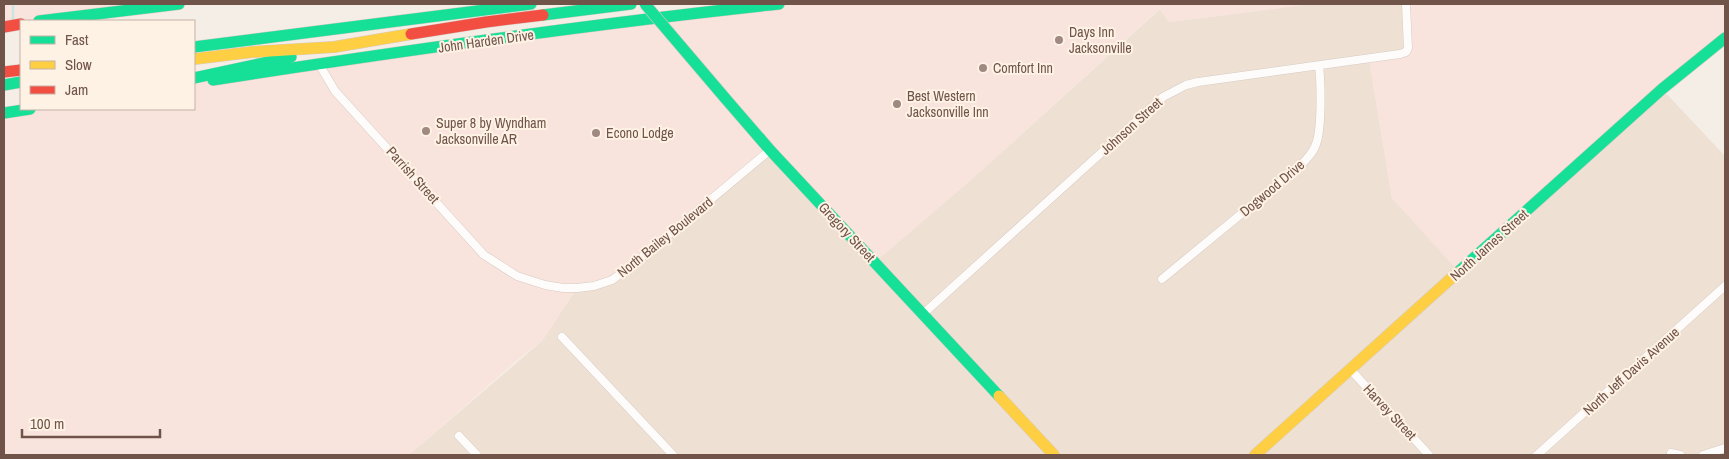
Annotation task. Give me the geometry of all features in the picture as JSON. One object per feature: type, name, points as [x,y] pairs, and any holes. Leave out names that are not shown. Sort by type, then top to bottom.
[{"type":"main road","points":[[47,20],[179,4]]},
{"type":"main road","points":[[195,47],[531,4]]},
{"type":"main road","points":[[195,78],[334,47],[486,22],[631,4]]},
{"type":"main road","name":"Gregory Street","points":[[645,4],[770,150],[1054,455]]},
{"type":"main road","name":"John Harden Drive","points":[[195,83],[377,55],[684,14],[779,4]]},
{"type":"main road","points":[[4,27],[20,24]]},
{"type":"main road","name":"North James Street","points":[[1255,455],[1662,89],[1725,38]]},
{"type":"main road","points":[[195,59],[252,52],[334,47]]},
{"type":"main road","points":[[4,72],[20,70]]},
{"type":"main road","points":[[4,85],[20,82]]},
{"type":"main road","points":[[4,113],[24,110]]},
{"type":"street","name":"Johnson Street","points":[[923,314],[1163,97],[1186,85],[1198,82],[1406,52],[1408,48],[1406,4]]},
{"type":"street","name":"Parrish Street","points":[[319,64],[335,91],[484,255],[517,276]]},
{"type":"street","name":"Dogwood Drive","points":[[1162,278],[1303,163],[1312,153],[1318,139],[1319,66]]},
{"type":"street","name":"North Bailey Boulevard","points":[[517,276],[545,285],[563,288],[594,286],[612,280],[770,150]]},
{"type":"street","name":"North Jeff Davis Avenue","points":[[1537,455],[1725,286]]},
{"type":"street","points":[[562,337],[672,455]]},
{"type":"street","name":"Harvey Street","points":[[1350,369],[1430,455]]},
{"type":"street","points":[[459,436],[477,455]]},
{"type":"street","points":[[1703,455],[1725,448]]},
{"type":"street","points":[[1671,452],[1680,455]]},
{"type":"shaded area","points":[[4,4],[179,4],[47,20],[20,20],[4,27]]},
{"type":"shaded area","points":[[779,4],[1311,4],[1169,22],[1159,9],[972,179],[875,262],[770,150],[612,280],[577,288],[542,341],[517,360],[409,455],[4,455],[4,113],[24,110],[195,110],[195,83],[319,64],[322,70],[355,59]]},
{"type":"shaded area","points":[[1311,4],[1406,4],[1408,48],[1369,59],[1392,198],[1459,271],[1662,89],[1725,156],[1725,455],[409,455],[542,341],[577,288],[770,150],[875,262],[972,179],[1160,9],[1169,22]]},
{"type":"shaded area","points":[[1406,4],[1725,4],[1725,38],[1459,272],[1392,198],[1369,59],[1406,52]]},
{"type":"waterway","points":[[13,4],[13,21]]},
{"type":"traffic: fast","points":[[47,20],[179,4]]},
{"type":"traffic: fast","points":[[195,47],[531,4]]},
{"type":"traffic: fast","points":[[543,15],[631,4]]},
{"type":"traffic: fast","points":[[645,4],[725,98]]},
{"type":"traffic: fast","points":[[213,80],[637,20],[779,4]]},
{"type":"traffic: fast","points":[[1457,273],[1662,89],[1725,38]]},
{"type":"traffic: fast","points":[[195,78],[291,57]]},
{"type":"traffic: fast","points":[[4,85],[20,82]]},
{"type":"traffic: fast","points":[[725,98],[770,150],[999,396]]},
{"type":"traffic: fast","points":[[4,113],[24,110]]},
{"type":"traffic: slow","points":[[195,59],[252,52],[334,47],[411,34]]},
{"type":"traffic: slow","points":[[1255,455],[1457,273]]},
{"type":"traffic: slow","points":[[999,396],[1054,455]]},
{"type":"traffic: jam","points":[[411,34],[543,15]]},
{"type":"traffic: jam","points":[[4,27],[20,24]]},
{"type":"traffic: jam","points":[[4,72],[20,70]]},
{"type":"place","name":"Days Inn Jacksonville","points":[[1059,40]]},
{"type":"place","name":"Comfort Inn","points":[[983,68]]},
{"type":"place","name":"Best Western Jacksonville Inn","points":[[897,104]]},
{"type":"place","name":"Super 8 by Wyndham Jacksonville AR","points":[[426,131]]},
{"type":"place","name":"Econo Lodge","points":[[596,133]]}]
